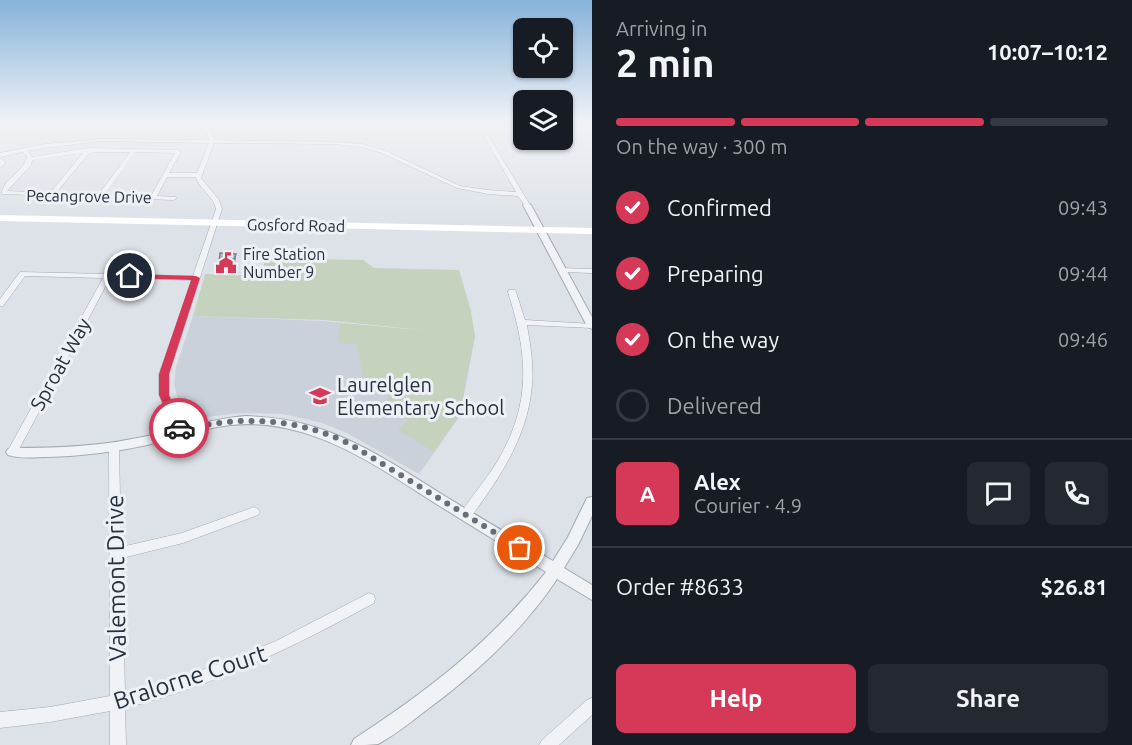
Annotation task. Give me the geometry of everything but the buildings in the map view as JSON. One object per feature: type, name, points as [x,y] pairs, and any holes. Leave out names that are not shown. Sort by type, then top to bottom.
[{"type":"main road","name":"Gosford Road","points":[[0,213],[592,231]]},
{"type":"main road","name":"Gosford Road","points":[[0,218],[216,220]]},
{"type":"main road","name":"Gosford Road","points":[[539,228],[592,226]]},
{"type":"street","points":[[30,159],[45,157]]},
{"type":"street","points":[[51,195],[83,157]]},
{"type":"street","points":[[101,196],[129,157]]},
{"type":"street","points":[[153,198],[176,157]]},
{"type":"street","points":[[180,431],[164,395],[164,374],[219,209],[217,201],[201,185],[198,175],[206,157]]},
{"type":"street","points":[[394,157],[459,187],[478,191],[521,194]]},
{"type":"street","points":[[499,157],[592,326]]},
{"type":"street","name":"Pecangrove Drive","points":[[30,159],[27,166],[5,189],[4,193],[174,198]]},
{"type":"street","points":[[0,160],[3,163],[0,166]]},
{"type":"street","points":[[166,175],[198,175]]},
{"type":"street","points":[[562,270],[592,271]]},
{"type":"street","points":[[0,304],[24,273],[196,278]]},
{"type":"street","name":"Sproat Way","points":[[12,452],[108,276]]},
{"type":"street","points":[[466,515],[494,478],[507,454],[522,420],[529,387],[530,367],[523,322],[512,292]]},
{"type":"street","points":[[523,322],[592,326]]},
{"type":"street","points":[[12,452],[63,452],[114,447],[215,423],[247,420],[303,426],[350,444],[592,593]]},
{"type":"street","name":"Valemont Drive","points":[[114,447],[118,745]]},
{"type":"street","points":[[360,745],[416,708],[466,669],[520,616],[570,549],[592,502]]},
{"type":"street","points":[[115,554],[183,538],[254,512]]},
{"type":"street","name":"Bralorne Court","points":[[0,720],[78,711],[184,684],[235,667],[316,630],[369,599]]},
{"type":"street","points":[[547,745],[592,705]]},
{"type":"shaded area","name":"Laurelglen Elementary School","points":[[193,316],[323,321],[475,336],[460,416],[419,474],[347,433],[322,423],[283,414],[240,413],[189,419],[180,408],[174,384],[176,367]]},
{"type":"green space","points":[[265,258],[363,260],[374,268],[459,270],[471,311],[475,336],[459,416],[434,452],[398,430],[407,420],[383,407],[390,398],[385,393],[366,392],[357,344],[339,343],[340,323],[431,331],[324,320],[193,316],[205,274],[261,276]]},
{"type":"way so far","points":[[179,428],[180,431],[215,423],[266,420],[303,426],[336,437],[520,548]]},
{"type":"place","name":"Fire Station Number 9","points":[[226,263]]},
{"type":"place","name":"Laurelglen Elementary School","points":[[320,396]]},
{"type":"route","points":[[130,276],[196,278],[164,374],[163,385],[167,406],[179,428]]}]
